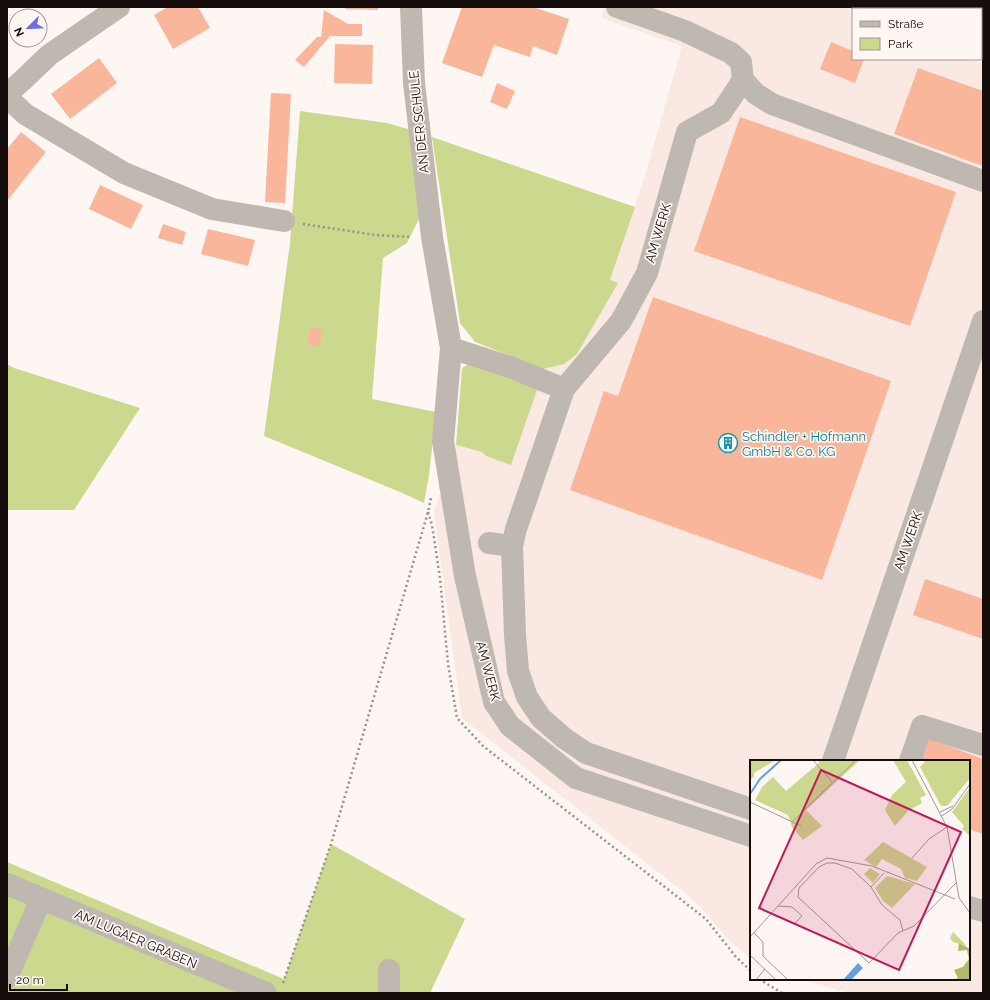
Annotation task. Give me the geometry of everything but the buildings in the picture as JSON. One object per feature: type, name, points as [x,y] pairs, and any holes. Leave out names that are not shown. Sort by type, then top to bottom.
[{"type":"street","points":[[119,7],[49,55],[7,95],[25,114],[124,173],[212,209],[284,221]]},
{"type":"street","name":"AN DER SCHULE","points":[[411,7],[414,83],[432,238]]},
{"type":"street","points":[[617,7],[685,31],[731,53],[741,62],[743,80],[756,94],[772,104],[983,181]]},
{"type":"street","name":"AM WERK","points":[[743,80],[721,113],[687,132],[647,273],[621,321],[564,389],[516,529],[512,546],[515,635],[518,671],[527,697],[541,718],[564,738],[586,753],[750,809]]},
{"type":"street","name":"AM WERK","points":[[432,238],[451,348],[443,441],[465,576],[494,702],[510,726],[576,778],[750,836]]},
{"type":"street","name":"AM WERK","points":[[833,760],[983,321]]},
{"type":"street","points":[[451,348],[510,367],[564,389]]},
{"type":"street","points":[[489,543],[512,546]]},
{"type":"street","points":[[910,760],[922,726],[983,745]]},
{"type":"street","name":"AM LUGAER GRABEN","points":[[7,884],[41,899],[274,989]]},
{"type":"street","points":[[7,978],[41,899]]},
{"type":"street","points":[[970,907],[983,911]]},
{"type":"street","points":[[389,993],[390,970]]},
{"type":"path","points":[[284,221],[375,235],[432,238]]},
{"type":"path","points":[[274,989],[331,844],[431,498]]},
{"type":"path","points":[[761,980],[782,993]]},
{"type":"shaded area","points":[[605,7],[917,7],[852,8],[852,60],[973,60],[983,64],[983,993],[850,993],[803,980],[970,980],[970,760],[750,760],[750,958],[729,940],[696,902],[462,718],[434,512],[456,445],[482,452],[513,357],[617,283],[610,281],[646,172],[682,46],[601,18]]},
{"type":"green space","points":[[300,111],[387,123],[411,130],[423,211],[407,243],[383,258],[372,399],[436,412],[429,475],[424,503],[264,436],[290,243]]},
{"type":"green space","points":[[432,137],[635,207],[610,280],[618,283],[577,354],[564,364],[543,369],[475,342],[460,323]]},
{"type":"green space","points":[[7,364],[14,368],[140,408],[74,510],[7,510]]},
{"type":"green space","points":[[469,364],[538,387],[511,465],[486,456],[482,452],[456,445],[462,368]]},
{"type":"green space","points":[[331,844],[465,919],[430,993],[7,993],[7,862],[284,979]]},
{"type":"place","name":"Schindler + Hofmann GmbH & Co. KG","points":[[728,443]]}]
